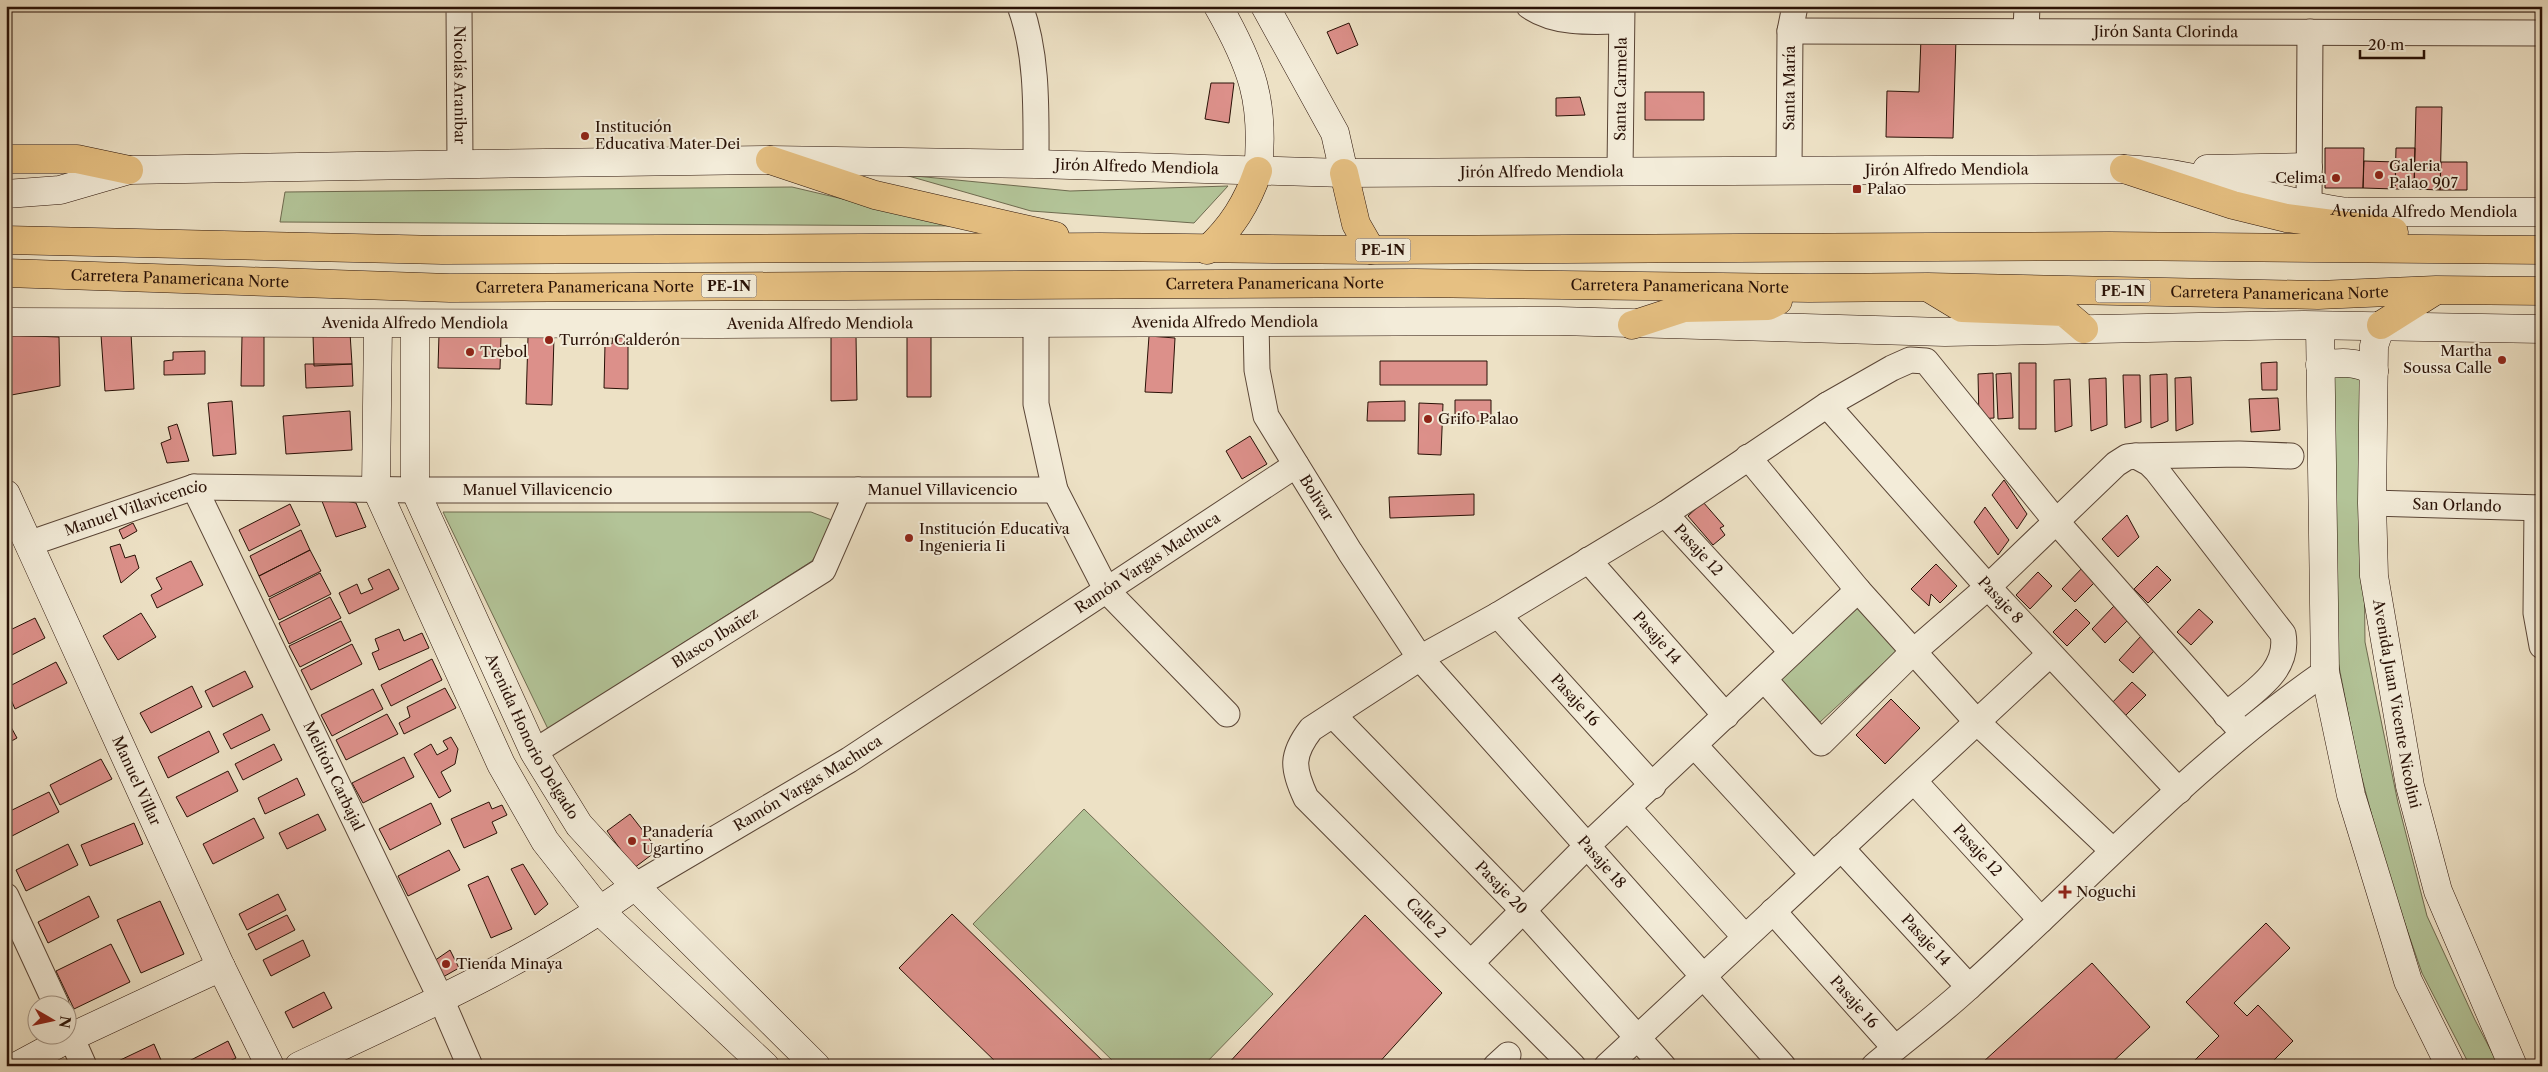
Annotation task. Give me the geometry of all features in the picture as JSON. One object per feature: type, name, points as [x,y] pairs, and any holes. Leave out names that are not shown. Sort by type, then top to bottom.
[{"type":"main road","points":[[1207,250],[1221,237],[1242,210],[1258,171],[1260,122],[1255,89],[1241,47],[1218,6]]},
{"type":"main road","points":[[1265,6],[1335,133],[1356,224],[1371,250]]},
{"type":"main road","points":[[6,159],[77,159],[130,170],[770,160],[875,195],[1100,247]]},
{"type":"main road","name":"Jirón Alfredo Mendiola","points":[[770,160],[1036,164],[1344,173],[1620,170],[2131,170],[2195,177],[2309,205]]},
{"type":"main road","points":[[2131,170],[2308,167]]},
{"type":"main road","points":[[6,194],[60,190],[130,170]]},
{"type":"main road","points":[[2131,170],[2233,205],[2286,218],[2344,228],[2466,240],[2509,250]]},
{"type":"main road","name":"Avenida Alfredo Mendiola","points":[[2309,205],[2347,212],[2542,212]]},
{"type":"main road","name":"PE-1N","points":[[6,240],[197,246],[442,250],[1100,247],[1207,250],[1371,250],[2109,246],[2542,250]]},
{"type":"main road","name":"Carretera Panamericana Norte","points":[[6,274],[450,288],[1415,282],[2318,295],[2436,290],[2542,291]]},
{"type":"main road","points":[[1632,325],[1684,308],[1768,306],[1809,288]]},
{"type":"main road","points":[[1928,288],[1962,308],[2064,312],[2084,329]]},
{"type":"main road","points":[[2381,325],[2436,290]]},
{"type":"main road","name":"Avenida Alfredo Mendiola","points":[[6,322],[1036,324],[1559,321],[1632,325]]},
{"type":"main road","points":[[378,324],[376,488],[501,764],[545,841],[600,911],[765,1066]]},
{"type":"main road","name":"Avenida Honorio Delgado","points":[[415,324],[416,490],[534,752],[579,825],[635,886],[816,1066]]},
{"type":"main road","points":[[1632,325],[1945,332],[2381,325],[2542,330]]},
{"type":"main road","name":"Avenida Juan Vicente Nicolini","points":[[2381,325],[2374,346],[2372,503],[2374,576],[2410,786],[2438,891],[2481,996],[2513,1066]]},
{"type":"main road","points":[[2320,327],[2325,672],[2351,795],[2408,981],[2450,1066]]},
{"type":"main road","points":[[2320,365],[2354,363],[2363,364],[2374,371]]},
{"type":"main road","name":"Manuel Villar","points":[[6,494],[221,967],[270,1066]]},
{"type":"main road","name":"Ramón Vargas Machuca","points":[[299,1066],[441,999],[600,911],[635,886]]},
{"type":"main road","points":[[78,1030],[221,967]]},
{"type":"main road","points":[[17,1066],[53,1044]]},
{"type":"street","name":"Nicolás Aranibar","points":[[459,6],[460,164]]},
{"type":"street","points":[[1020,6],[1027,25],[1036,96],[1036,164]]},
{"type":"street","points":[[1529,6],[1540,14],[1582,22],[1621,14]]},
{"type":"street","name":"Santa María","points":[[1790,170],[1790,31],[1795,6]]},
{"type":"street","points":[[2026,31],[2027,6]]},
{"type":"street","name":"Santa Carmela","points":[[1620,170],[1621,14]]},
{"type":"street","name":"Jirón Santa Clorinda","points":[[1790,31],[2542,33]]},
{"type":"street","points":[[2309,205],[2310,32]]},
{"type":"street","name":"Bolivar","points":[[1256,323],[1257,370],[1266,416],[1355,560],[1420,658]]},
{"type":"street","points":[[1036,324],[1036,404],[1055,490],[1108,591],[1228,714]]},
{"type":"street","points":[[1333,715],[1420,658],[1498,615],[1665,514],[1748,456],[1827,405],[1892,368],[1910,360],[1926,361],[2055,520],[2243,733]]},
{"type":"street","name":"Pasaje 8","points":[[1827,405],[1988,587],[2179,791]]},
{"type":"street","points":[[1764,679],[1821,743],[1913,652],[1988,587],[2055,520],[2116,464],[2127,457],[2239,454],[2291,456]]},
{"type":"street","points":[[1748,456],[1858,590],[1977,722],[2112,850]]},
{"type":"street","points":[[2136,456],[2149,462],[2157,471],[2283,634],[2286,648],[2278,669],[2226,715]]},
{"type":"street","name":"Ramón Vargas Machuca","points":[[635,886],[849,760],[1108,591],[1296,465]]},
{"type":"street","name":"Manuel Villavicencio","points":[[28,544],[194,487],[416,490],[1055,490]]},
{"type":"street","name":"Melitón Carbajal","points":[[194,487],[441,999],[470,1066]]},
{"type":"street","name":"Blasco Ibañez","points":[[534,752],[823,570],[858,490]]},
{"type":"street","name":"San Orlando","points":[[2372,503],[2539,508]]},
{"type":"street","points":[[2539,508],[2536,613],[2542,646]]},
{"type":"street","name":"Pasaje 12","points":[[1665,514],[1792,652]]},
{"type":"street","name":"Pasaje 14","points":[[1588,560],[1726,716]]},
{"type":"street","points":[[1471,963],[1522,909],[1588,845],[1653,786],[1858,590]]},
{"type":"street","name":"Pasaje 16","points":[[1498,615],[1653,786]]},
{"type":"street","points":[[1607,1066],[2050,654]]},
{"type":"street","name":"Pasaje 18","points":[[1420,658],[1783,1066]]},
{"type":"street","points":[[1874,1066],[1969,987],[2112,850],[2243,733],[2276,706],[2325,672]]},
{"type":"street","name":"Calle 2","points":[[1333,715],[1311,729],[1299,744],[1294,761],[1298,780],[1306,798],[1573,1066]]},
{"type":"street","name":"Pasaje 20","points":[[1333,715],[1522,909],[1663,1066]]},
{"type":"street","points":[[1695,746],[1813,874]]},
{"type":"street","name":"Pasaje 12","points":[[1914,781],[2041,920]]},
{"type":"street","points":[[1628,808],[1745,937]]},
{"type":"street","name":"Pasaje 14","points":[[1841,848],[1969,987]]},
{"type":"street","points":[[6,896],[51,994]]},
{"type":"street","name":"Pasaje 16","points":[[1773,911],[1895,1048]]},
{"type":"street","points":[[74,1044],[84,1066]]},
{"type":"green space","points":[[2035,6],[2542,6],[2542,12],[2035,11]]},
{"type":"green space","points":[[905,175],[1070,191],[1228,186],[1194,223],[1031,211]]},
{"type":"green space","points":[[792,187],[958,226],[280,222],[285,192]]},
{"type":"green space","points":[[2331,375],[2362,376],[2365,642],[2398,803],[2427,916],[2475,1020],[2499,1066],[2470,1066],[2422,973],[2385,866],[2357,759],[2336,651]]},
{"type":"green space","points":[[443,512],[811,512],[837,522],[812,561],[548,729]]},
{"type":"green space","points":[[1857,603],[1899,649],[1820,722],[1778,676]]},
{"type":"green space","points":[[1084,809],[1273,994],[1203,1066],[1118,1066],[973,924]]},
{"type":"building","points":[[1349,23],[1358,45],[1337,54],[1327,32]]},
{"type":"building","points":[[1921,38],[1956,39],[1953,138],[1886,137],[1887,91],[1919,92]]},
{"type":"building","points":[[1211,83],[1234,83],[1229,123],[1205,119]]},
{"type":"building","points":[[1645,92],[1704,92],[1704,120],[1645,120]]},
{"type":"building","points":[[1580,97],[1585,115],[1556,116],[1556,98]]},
{"type":"building","points":[[2416,107],[2442,107],[2440,190],[2414,189]]},
{"type":"building","points":[[2325,148],[2364,148],[2363,188],[2325,188]]},
{"type":"building","points":[[2396,148],[2415,148],[2414,189],[2395,189]]},
{"type":"building","name":"Galeria Palao 907","points":[[2364,161],[2396,162],[2395,189],[2363,188]]},
{"type":"building","points":[[2441,162],[2467,162],[2467,190],[2440,190]]},
{"type":"building","points":[[131,333],[134,389],[105,391],[101,335]]},
{"type":"building","points":[[350,333],[352,364],[314,366],[313,335]]},
{"type":"building","name":"Trebol","points":[[439,334],[501,336],[500,369],[438,368]]},
{"type":"building","points":[[613,334],[628,334],[628,389],[604,388],[605,344],[612,344]]},
{"type":"building","points":[[6,335],[59,337],[60,386],[6,396]]},
{"type":"building","points":[[907,335],[931,335],[931,397],[907,397]]},
{"type":"building","points":[[242,336],[264,336],[264,386],[241,386]]},
{"type":"building","points":[[831,336],[856,336],[857,400],[831,401]]},
{"type":"building","points":[[1149,336],[1175,338],[1172,393],[1145,392]]},
{"type":"building","points":[[528,337],[554,337],[552,405],[526,404]]},
{"type":"building","points":[[205,351],[205,374],[164,375],[164,361],[173,360],[173,352]]},
{"type":"building","points":[[1380,361],[1487,361],[1487,385],[1380,385]]},
{"type":"building","points":[[2277,362],[2277,390],[2262,390],[2261,363]]},
{"type":"building","points":[[2019,363],[2036,363],[2036,429],[2019,429]]},
{"type":"building","points":[[305,364],[352,364],[353,386],[306,388]]},
{"type":"building","points":[[1993,373],[1994,418],[1979,419],[1978,374]]},
{"type":"building","points":[[2011,373],[2013,418],[1998,419],[1996,374]]},
{"type":"building","points":[[2167,374],[2168,421],[2151,428],[2150,375]]},
{"type":"building","points":[[2123,375],[2140,375],[2141,422],[2125,428]]},
{"type":"building","points":[[2191,377],[2193,424],[2176,431],[2175,378]]},
{"type":"building","points":[[2106,378],[2107,425],[2091,431],[2089,379]]},
{"type":"building","points":[[2070,379],[2072,426],[2055,432],[2054,380]]},
{"type":"building","points":[[2278,398],[2280,430],[2251,432],[2249,399]]},
{"type":"building","points":[[1455,400],[1491,400],[1491,421],[1455,421]]},
{"type":"building","points":[[232,401],[236,454],[213,456],[208,403]]},
{"type":"building","points":[[1405,401],[1405,421],[1367,421],[1368,402]]},
{"type":"building","points":[[1419,403],[1443,404],[1441,455],[1418,454]]},
{"type":"building","points":[[350,411],[352,450],[286,454],[283,416]]},
{"type":"building","points":[[177,424],[189,461],[167,463],[161,443],[171,439],[168,427]]},
{"type":"building","points":[[1250,436],[1267,464],[1242,479],[1226,451]]},
{"type":"building","points":[[2004,480],[2027,514],[2017,529],[1992,495]]},
{"type":"building","points":[[1474,494],[1474,515],[1390,518],[1389,497]]},
{"type":"building","points":[[320,496],[356,503],[366,527],[336,537]]},
{"type":"building","points":[[1703,502],[1724,526],[1720,528],[1725,535],[1713,545],[1688,516]]},
{"type":"building","points":[[290,504],[300,525],[249,551],[239,530]]},
{"type":"building","points":[[1985,507],[2009,540],[1998,555],[1974,522]]},
{"type":"building","points":[[2127,515],[2139,537],[2118,557],[2102,539]]},
{"type":"building","points":[[133,523],[137,531],[123,539],[119,530]]},
{"type":"building","points":[[301,530],[310,550],[259,576],[250,556]]},
{"type":"building","points":[[120,544],[125,558],[135,555],[139,568],[121,583],[110,547]]},
{"type":"building","points":[[310,550],[321,571],[269,597],[259,576]]},
{"type":"building","points":[[191,561],[203,585],[157,608],[151,595],[162,589],[156,578]]},
{"type":"building","points":[[1936,564],[1957,586],[1940,603],[1931,594],[1929,606],[1911,589]]},
{"type":"building","points":[[2084,566],[2098,579],[2075,602],[2062,589]]},
{"type":"building","points":[[2157,566],[2171,580],[2148,603],[2134,589]]},
{"type":"building","points":[[389,569],[399,589],[349,614],[339,593],[357,584],[361,594],[373,589],[368,579]]},
{"type":"building","points":[[2038,572],[2052,586],[2030,609],[2016,595]]},
{"type":"building","points":[[320,573],[331,594],[279,620],[269,599]]},
{"type":"building","points":[[330,597],[341,618],[289,644],[279,623]]},
{"type":"building","points":[[2114,606],[2128,620],[2105,643],[2092,629]]},
{"type":"building","points":[[2076,609],[2090,623],[2067,646],[2053,632]]},
{"type":"building","points":[[2199,609],[2213,622],[2191,645],[2177,632]]},
{"type":"building","points":[[141,613],[156,637],[118,660],[103,636]]},
{"type":"building","points":[[35,618],[45,638],[6,658],[6,632]]},
{"type":"building","points":[[341,621],[351,641],[300,667],[289,646]]},
{"type":"building","points":[[399,629],[404,641],[422,633],[429,648],[379,670],[372,653],[379,650],[375,639]]},
{"type":"building","points":[[2141,636],[2155,650],[2133,673],[2119,660]]},
{"type":"building","points":[[352,644],[362,664],[311,690],[301,670]]},
{"type":"building","points":[[432,659],[442,680],[391,706],[381,685]]},
{"type":"building","points":[[56,662],[67,683],[15,709],[6,688]]},
{"type":"building","points":[[245,671],[253,687],[213,707],[205,691]]},
{"type":"building","points":[[2132,682],[2146,695],[2123,718],[2110,705]]},
{"type":"building","points":[[192,686],[202,707],[151,733],[140,713]]},
{"type":"building","points":[[445,688],[456,708],[404,734],[399,723],[410,717],[407,707]]},
{"type":"building","points":[[373,689],[383,709],[332,736],[321,715]]},
{"type":"building","points":[[1891,699],[1920,728],[1885,764],[1856,735]]},
{"type":"building","points":[[262,714],[270,730],[231,749],[223,734]]},
{"type":"building","points":[[387,714],[398,734],[346,760],[336,740]]},
{"type":"building","points":[[6,718],[17,738],[6,744]]},
{"type":"building","points":[[209,731],[219,752],[168,778],[158,757]]},
{"type":"building","points":[[451,737],[458,749],[455,764],[441,772],[451,791],[439,798],[414,754],[431,744],[437,755],[448,749],[443,741]]},
{"type":"building","points":[[274,744],[282,760],[243,780],[235,764]]},
{"type":"building","points":[[404,757],[414,777],[363,803],[352,783]]},
{"type":"building","points":[[101,759],[112,779],[60,805],[50,785]]},
{"type":"building","points":[[228,771],[238,791],[187,817],[176,797]]},
{"type":"building","points":[[297,778],[305,795],[265,814],[258,798]]},
{"type":"building","points":[[49,792],[59,812],[8,838],[6,813]]},
{"type":"building","points":[[489,802],[492,809],[502,805],[507,815],[492,822],[497,833],[464,848],[451,819]]},
{"type":"building","points":[[431,803],[441,824],[390,850],[379,829]]},
{"type":"building","points":[[318,814],[326,830],[287,849],[279,833]]},
{"type":"building","name":"Panadería Ugartino","points":[[630,814],[658,850],[634,868],[607,831]]},
{"type":"building","points":[[254,818],[264,838],[213,864],[203,844]]},
{"type":"building","points":[[134,823],[143,844],[90,866],[81,845]]},
{"type":"building","points":[[68,844],[78,865],[26,891],[16,870]]},
{"type":"building","points":[[449,850],[460,870],[408,896],[398,876]]},
{"type":"building","points":[[523,864],[548,904],[535,915],[511,869]]},
{"type":"building","points":[[488,876],[512,929],[491,938],[468,885]]},
{"type":"building","points":[[278,894],[286,910],[247,930],[239,914]]},
{"type":"building","points":[[89,896],[99,917],[48,943],[38,922]]},
{"type":"building","points":[[160,901],[184,954],[141,973],[117,920]]},
{"type":"building","points":[[952,914],[1108,1066],[1000,1066],[899,968]]},
{"type":"building","points":[[287,915],[295,930],[256,950],[248,934]]},
{"type":"building","points":[[1365,915],[1442,993],[1376,1066],[1226,1066]]},
{"type":"building","points":[[2266,923],[2290,948],[2234,1003],[2247,1016],[2258,1005],[2293,1041],[2268,1066],[2189,1066],[2219,1036],[2186,1002]]},
{"type":"building","points":[[303,940],[310,956],[271,976],[263,960]]},
{"type":"building","points":[[111,944],[130,982],[78,1007],[78,994],[67,994],[56,971]]},
{"type":"building","name":"Tienda Minaya","points":[[450,950],[459,968],[443,977],[434,961]]},
{"type":"building","points":[[2092,963],[2150,1027],[2108,1066],[1987,1066],[1983,1062]]},
{"type":"building","points":[[324,992],[332,1008],[293,1028],[285,1012]]},
{"type":"building","points":[[228,1041],[236,1058],[219,1066],[191,1066],[189,1061]]},
{"type":"building","points":[[154,1044],[161,1060],[149,1066],[116,1066],[114,1063]]},
{"type":"place","name":"Institución Educativa Mater Dei","points":[[585,136]]},
{"type":"place","name":"Galeria Palao 907","points":[[2379,175]]},
{"type":"place","name":"Celima","points":[[2336,178]]},
{"type":"place","name":"Palao","points":[[1857,189]]},
{"type":"place","name":"Turrón Calderón","points":[[549,340]]},
{"type":"place","name":"Trebol","points":[[470,352]]},
{"type":"place","name":"Martha Soussa Calle","points":[[2502,360]]},
{"type":"place","name":"Grifo Palao","points":[[1428,419]]},
{"type":"place","name":"Institución Educativa Ingenieria Ii","points":[[909,538]]},
{"type":"place","name":"Panadería Ugartino","points":[[632,841]]},
{"type":"place","name":"Noguchi","points":[[2065,892]]},
{"type":"place","name":"Tienda Minaya","points":[[446,964]]}]
